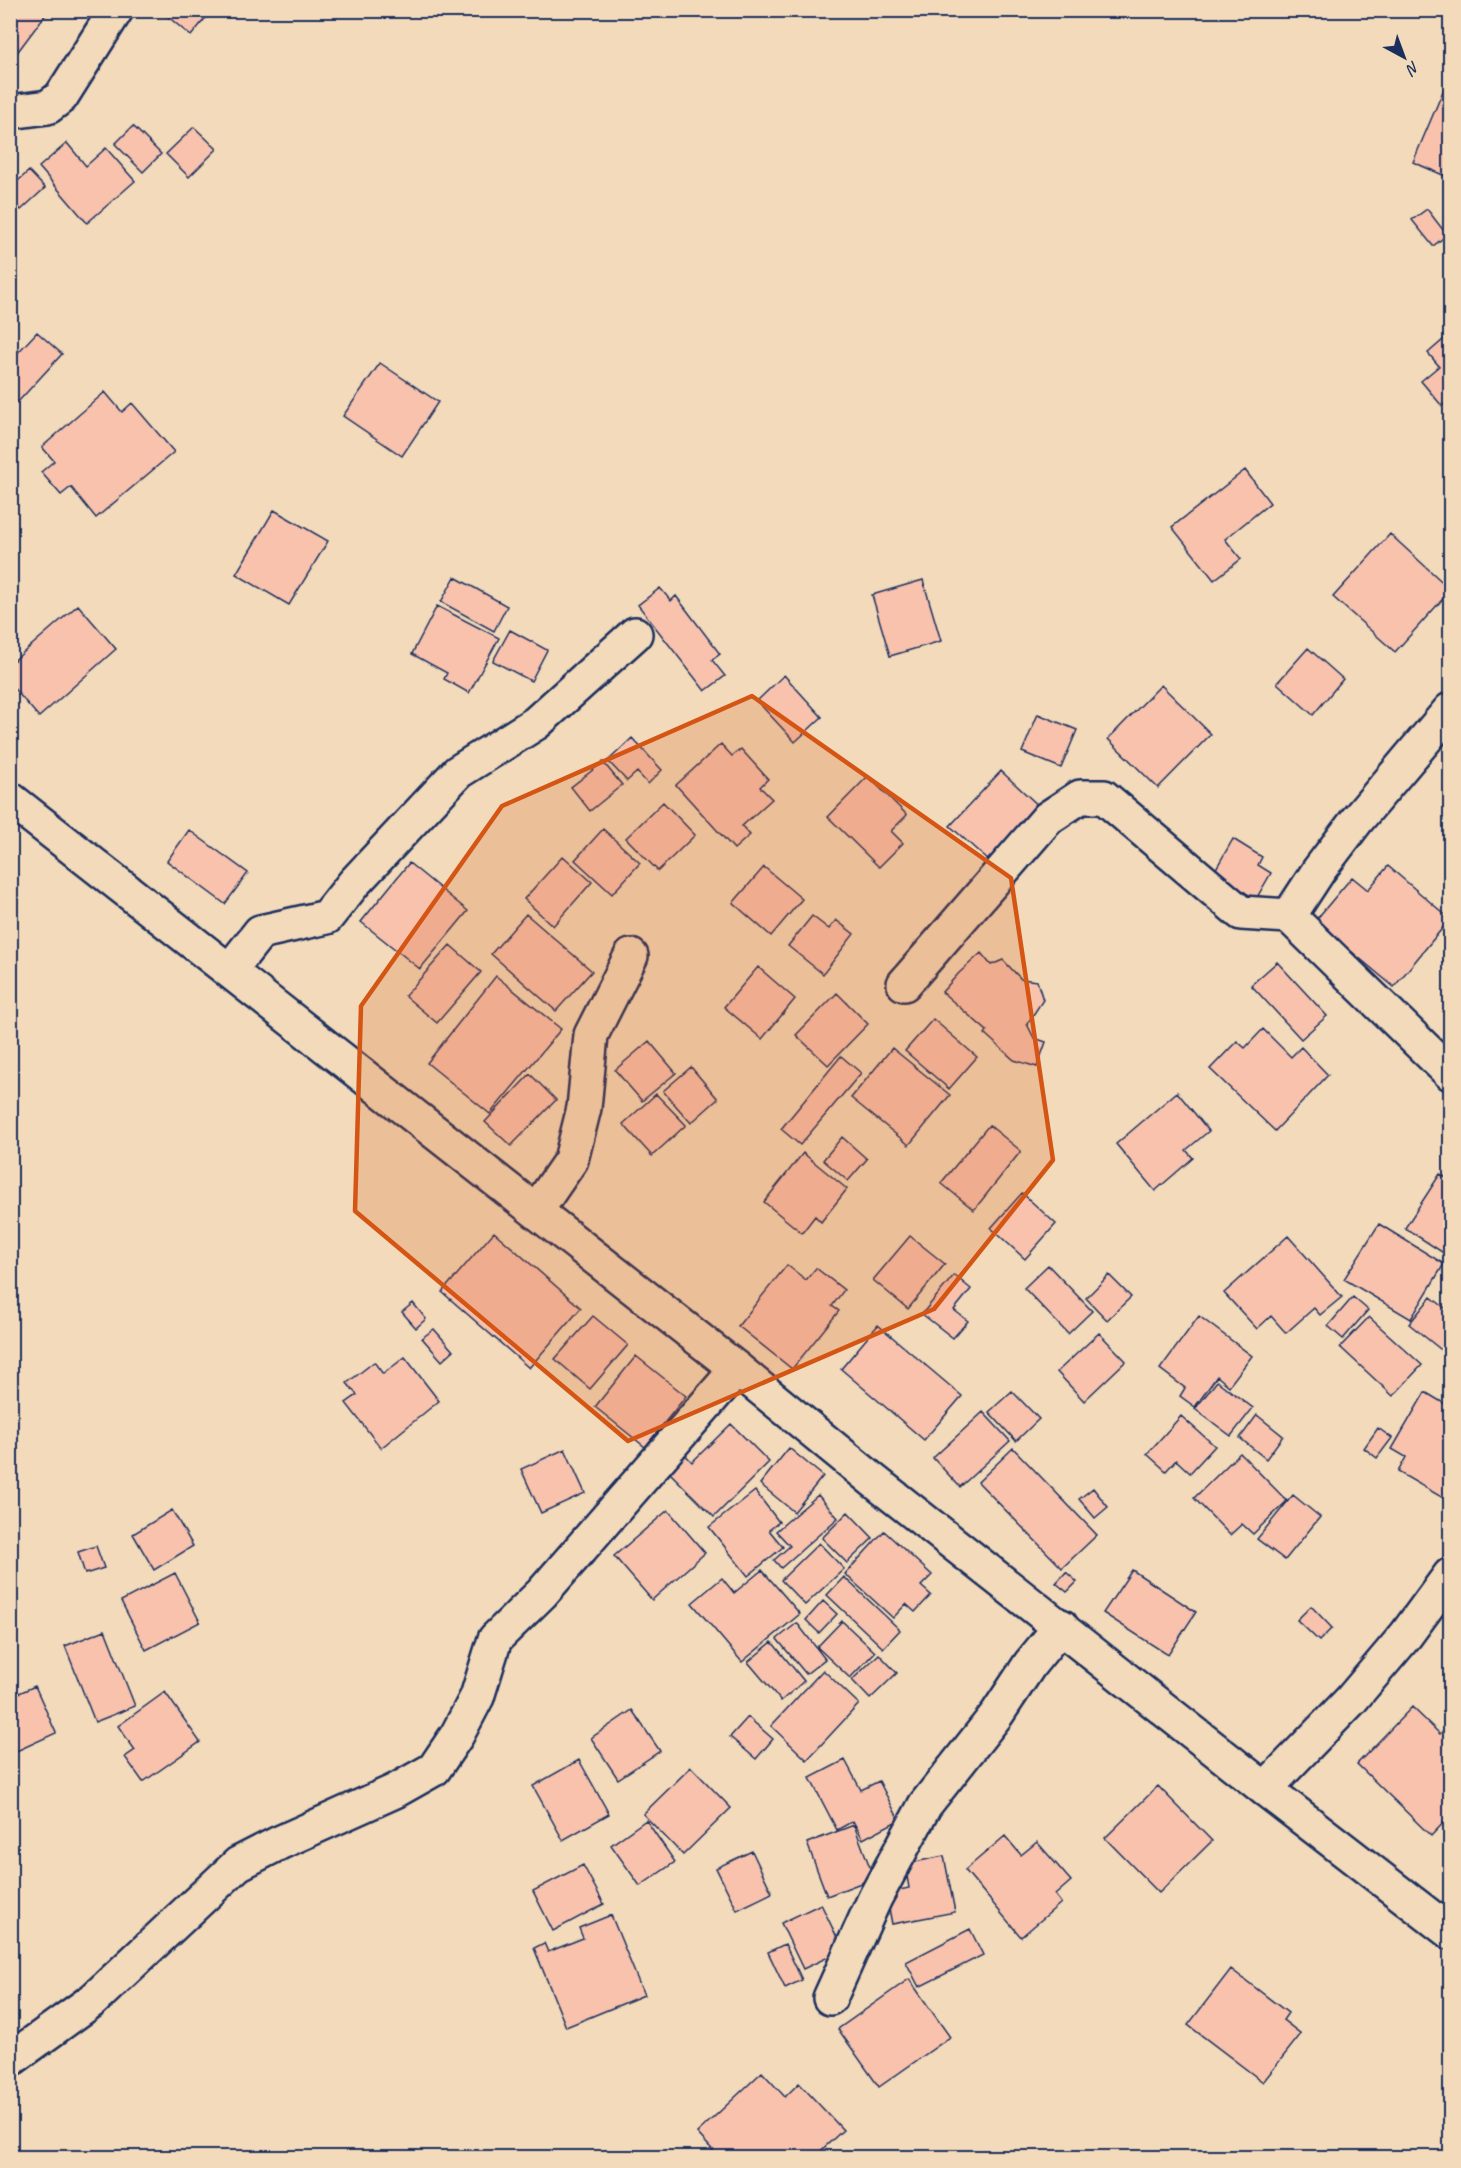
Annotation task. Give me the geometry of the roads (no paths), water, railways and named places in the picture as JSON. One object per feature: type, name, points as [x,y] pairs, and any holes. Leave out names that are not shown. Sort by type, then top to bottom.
[{"type":"street","points":[[10,112],[48,107],[61,97],[116,10]]},
{"type":"street","points":[[230,970],[260,932],[327,917],[354,884],[458,772],[536,723],[635,634]]},
{"type":"street","points":[[1289,916],[1344,837],[1450,710]]},
{"type":"street","points":[[904,984],[1048,818],[1080,797],[1104,797],[1241,913],[1289,916],[1450,1073]]},
{"type":"street","points":[[10,799],[738,1369],[874,1481],[1450,1932]]},
{"type":"street","points":[[536,1211],[572,1160],[584,1108],[591,1035],[631,956]]},
{"type":"street","points":[[10,2060],[93,2000],[238,1864],[395,1791],[434,1770],[457,1735],[477,1697],[495,1639],[542,1593],[738,1369]]},
{"type":"street","points":[[1265,1789],[1352,1700],[1406,1635],[1450,1575]]},
{"type":"street","points":[[830,1998],[875,1898],[925,1805],[997,1714],[1030,1664],[1061,1626]]}]
